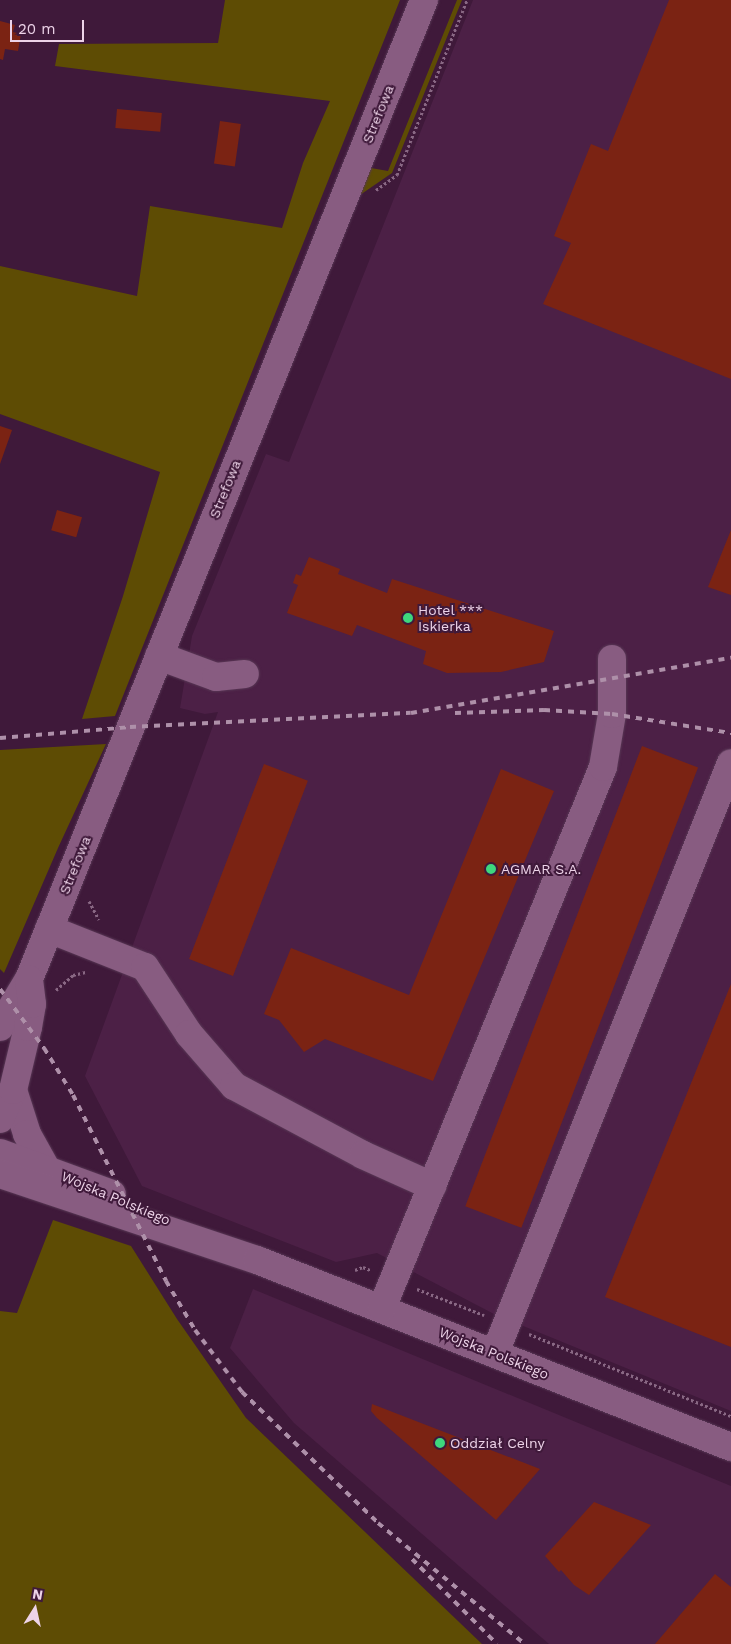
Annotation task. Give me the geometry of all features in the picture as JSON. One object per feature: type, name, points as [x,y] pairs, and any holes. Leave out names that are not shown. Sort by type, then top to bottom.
[{"type":"street","name":"Strefowa","points":[[0,1026],[28,979],[49,929],[424,0]]},
{"type":"street","points":[[159,656],[216,677],[245,674]]},
{"type":"street","points":[[382,1308],[603,767],[612,714],[612,659]]},
{"type":"street","points":[[495,1353],[731,763]]},
{"type":"street","points":[[49,929],[145,967],[189,1034],[234,1086],[363,1155],[432,1186]]},
{"type":"street","points":[[0,1119],[13,1090],[32,1004],[28,979]]},
{"type":"street","points":[[13,1090],[26,1134],[46,1168]]},
{"type":"street","name":"Wojska Polskiego","points":[[0,1153],[46,1168],[125,1200],[256,1260]]},
{"type":"street","name":"Wojska Polskiego","points":[[0,1174],[256,1260],[731,1447]]},
{"type":"shaded area","points":[[225,0],[400,0],[115,716],[82,719],[123,596],[160,472],[0,414],[0,266],[137,296],[150,206],[282,228],[303,163],[330,101],[55,66],[59,44],[218,43]]},
{"type":"shaded area","points":[[457,0],[462,0],[392,173],[360,195],[371,168],[388,171]]},
{"type":"shaded area","points":[[473,0],[731,0],[731,1411],[494,1314],[377,1253],[336,1262],[142,1186],[85,1076],[218,712],[205,714],[180,708],[192,636],[266,454],[289,462]]},
{"type":"shaded area","points":[[106,744],[58,848],[4,973],[0,969],[0,750]]},
{"type":"shaded area","points":[[53,1220],[131,1246],[177,1319],[246,1418],[482,1644],[0,1644],[0,1311],[17,1313]]},
{"type":"shaded area","points":[[253,1289],[731,1486],[731,1644],[549,1644],[294,1423],[230,1348]]},
{"type":"building","points":[[669,0],[731,0],[731,379],[543,304],[571,243],[554,236],[591,144],[608,151]]},
{"type":"building","points":[[0,21],[15,25],[13,32],[21,34],[18,51],[5,49],[3,60],[0,59]]},
{"type":"building","points":[[117,109],[162,113],[160,132],[115,128]]},
{"type":"building","points":[[220,121],[241,124],[235,167],[214,164]]},
{"type":"building","points":[[0,426],[12,430],[0,464]]},
{"type":"building","points":[[57,510],[82,517],[76,537],[51,530]]},
{"type":"building","points":[[731,530],[731,595],[708,587]]},
{"type":"building","name":"Hotel *** Iskierka","points":[[309,557],[340,569],[338,574],[387,593],[392,579],[554,631],[544,662],[501,672],[447,673],[423,664],[426,651],[357,625],[352,636],[287,613],[298,585],[293,583],[296,574],[301,576]]},
{"type":"building","points":[[642,746],[698,768],[521,1228],[465,1206]]},
{"type":"building","points":[[264,764],[308,781],[233,976],[189,959]]},
{"type":"building","name":"AGMAR S.A.","points":[[501,769],[554,791],[433,1081],[325,1039],[304,1052],[279,1020],[264,1014],[291,948],[409,995]]},
{"type":"building","points":[[731,984],[731,1347],[605,1297]]},
{"type":"building","name":"Oddział Celny","points":[[372,1404],[540,1469],[496,1520],[377,1418],[371,1411]]},
{"type":"building","points":[[594,1502],[651,1525],[589,1595],[574,1585],[561,1570],[559,1572],[545,1556]]},
{"type":"building","points":[[715,1574],[731,1587],[731,1644],[655,1644]]},
{"type":"railway","points":[[0,738],[130,727],[411,713],[731,658]]},
{"type":"railway","points":[[455,713],[544,710],[612,714],[731,733]]},
{"type":"railway","points":[[0,989],[44,1048],[73,1095],[166,1281],[195,1330],[242,1392],[378,1523],[525,1644]]},
{"type":"railway","points":[[412,1559],[497,1644]]},
{"type":"place","name":"Hotel *** Iskierka","points":[[408,618]]},
{"type":"place","name":"AGMAR S.A.","points":[[491,869]]},
{"type":"place","name":"Oddział Celny","points":[[440,1443]]}]
